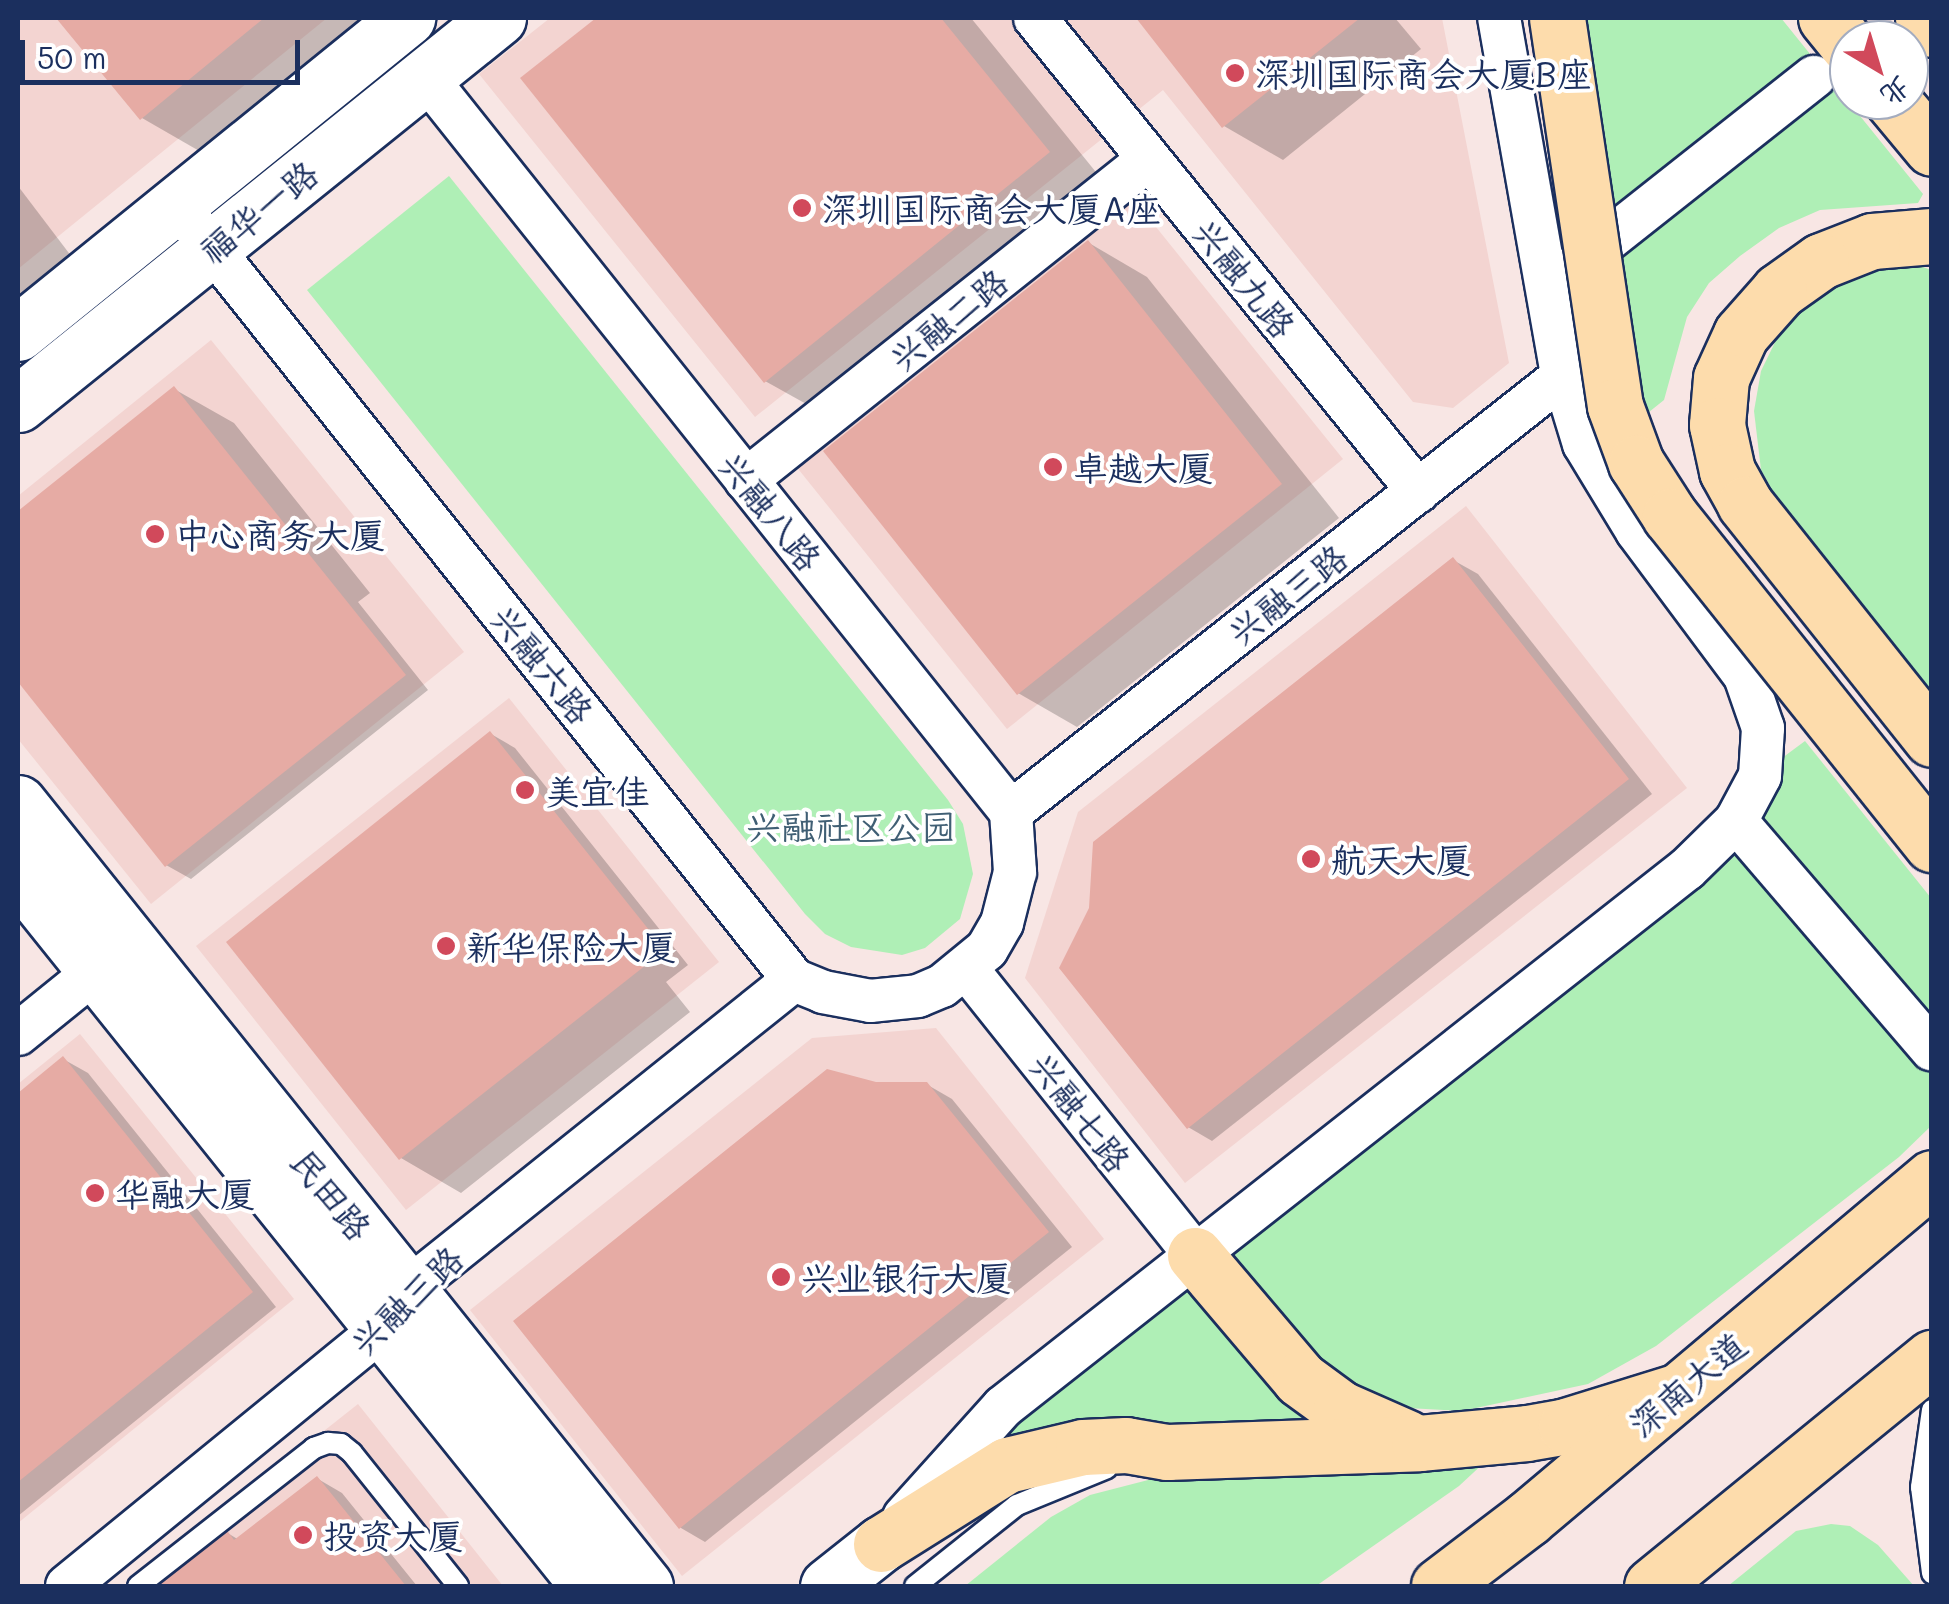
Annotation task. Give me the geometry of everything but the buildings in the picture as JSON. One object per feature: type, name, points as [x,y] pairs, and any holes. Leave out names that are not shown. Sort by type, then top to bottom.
[{"type":"main road","points":[[1558,18],[1615,406],[1631,451],[1670,516],[1932,844]]},
{"type":"main road","points":[[1922,18],[1932,28]]},
{"type":"main road","points":[[1909,120],[1932,148]]},
{"type":"main road","points":[[1932,236],[1872,241],[1821,261],[1779,291],[1741,334],[1721,378],[1717,425],[1727,470],[1745,504],[1932,738]]},
{"type":"main road","name":"深南大道","points":[[1440,1586],[1932,1178]]},
{"type":"main road","points":[[1195,1255],[1300,1380],[1342,1409],[1419,1443]]},
{"type":"main road","points":[[1652,1586],[1932,1358]]},
{"type":"main road","points":[[881,1544],[1007,1465],[1083,1447],[1126,1446],[1168,1452],[1419,1443],[1566,1426],[1676,1392]]},
{"type":"main road","points":[[1704,1586],[1752,1505]]},
{"type":"street","name":"福华一路","points":[[18,333],[407,18]]},
{"type":"street","name":"福华一路","points":[[18,404],[498,18]]},
{"type":"street","name":"兴融九路","points":[[1035,18],[1418,491]]},
{"type":"street","points":[[828,1586],[881,1544],[1003,1407],[1687,868],[1736,821],[1760,776],[1764,753],[1757,704],[1728,650],[1607,485],[1584,444],[1563,376],[1500,18]]},
{"type":"street","points":[[1546,288],[1829,64]]},
{"type":"street","name":"兴融八路","points":[[425,76],[1011,812]]},
{"type":"street","name":"兴融二路","points":[[746,480],[1149,159]]},
{"type":"street","name":"兴融六路","points":[[177,204],[794,980]]},
{"type":"street","name":"兴融三路","points":[[1011,812],[1563,376]]},
{"type":"street","name":"民田路","points":[[18,803],[113,957],[396,1308],[645,1586]]},
{"type":"street","points":[[794,980],[846,998],[895,1001],[942,986],[967,969],[987,949],[1010,897],[1015,872],[1011,812]]},
{"type":"street","points":[[1736,821],[1932,1050]]},
{"type":"street","name":"民田路","points":[[18,874],[113,957]]},
{"type":"street","points":[[18,1034],[113,957]]},
{"type":"street","name":"兴融七路","points":[[967,969],[1195,1255]]},
{"type":"street","name":"兴融三路","points":[[67,1586],[794,980]]},
{"type":"street","name":"民田路","points":[[396,1308],[589,1586]]},
{"type":"lane","points":[[1932,1410],[1920,1487],[1932,1573]]},
{"type":"lane","points":[[138,1586],[314,1448],[328,1442],[341,1444],[352,1453],[458,1586]]},
{"type":"lane","points":[[916,1586],[1017,1505],[1091,1472],[1168,1452]]},
{"type":"shaded area","points":[[18,18],[327,18],[18,269]]},
{"type":"shaded area","points":[[550,18],[1442,18],[1509,363],[1453,408],[1413,402],[1163,90],[755,417],[479,74]]},
{"type":"shaded area","name":"卓越大厦","points":[[1127,191],[1343,459],[1007,729],[791,460]]},
{"type":"shaded area","points":[[211,340],[464,652],[151,904],[18,739],[18,496]]},
{"type":"shaded area","name":"航天大厦","points":[[1466,506],[1687,788],[1185,1183],[1025,978],[1078,812]]},
{"type":"shaded area","name":"新华保险大厦","points":[[509,698],[719,962],[406,1210],[196,946]]},
{"type":"shaded area","name":"兴业银行大厦","points":[[936,1028],[1104,1239],[682,1576],[470,1310],[812,1038]]},
{"type":"shaded area","name":"华融大厦","points":[[80,1034],[294,1299],[18,1523],[18,1084]]},
{"type":"shaded area","points":[[358,1404],[503,1586],[128,1586]]},
{"type":"green space","points":[[1565,18],[1781,18],[1829,77],[1829,120],[1863,120],[1923,194],[1918,203],[1820,210],[1779,228],[1740,256],[1709,283],[1687,317],[1664,400],[1649,412],[1640,409]]},
{"type":"green space","name":"兴融社区公园","points":[[449,176],[948,800],[963,824],[973,874],[960,919],[925,948],[902,955],[851,947],[825,934],[805,914],[307,290]]},
{"type":"green space","points":[[1915,264],[1931,270],[1931,699],[1787,517],[1761,470],[1754,411],[1761,371],[1781,330],[1808,301],[1841,281],[1879,267]]},
{"type":"green space","points":[[1805,741],[1931,898],[1931,1126],[1899,1157],[1656,1346],[1588,1384],[1462,1411],[1389,1407],[1348,1380],[1296,1337],[1225,1254],[1774,764]]},
{"type":"green space","points":[[1192,1283],[1338,1419],[996,1444],[1060,1388]]},
{"type":"green space","points":[[1487,1460],[1459,1486],[1316,1586],[965,1586],[1051,1517],[1090,1495],[1152,1479]]},
{"type":"green space","points":[[1831,1524],[1850,1526],[1878,1545],[1914,1586],[1728,1586],[1796,1531]]},
{"type":"place","name":"深圳国际商会大厦B座","points":[[1235,73]]},
{"type":"place","name":"深圳国际商会大厦A座","points":[[802,208]]},
{"type":"place","name":"卓越大厦","points":[[1053,467]]},
{"type":"place","name":"中心商务大厦","points":[[155,534]]},
{"type":"place","name":"美宜佳","points":[[525,790]]},
{"type":"place","name":"航天大厦","points":[[1311,859]]},
{"type":"place","name":"新华保险大厦","points":[[446,946]]},
{"type":"place","name":"华融大厦","points":[[95,1193]]},
{"type":"place","name":"兴业银行大厦","points":[[781,1277]]},
{"type":"place","name":"投资大厦","points":[[303,1535]]}]
